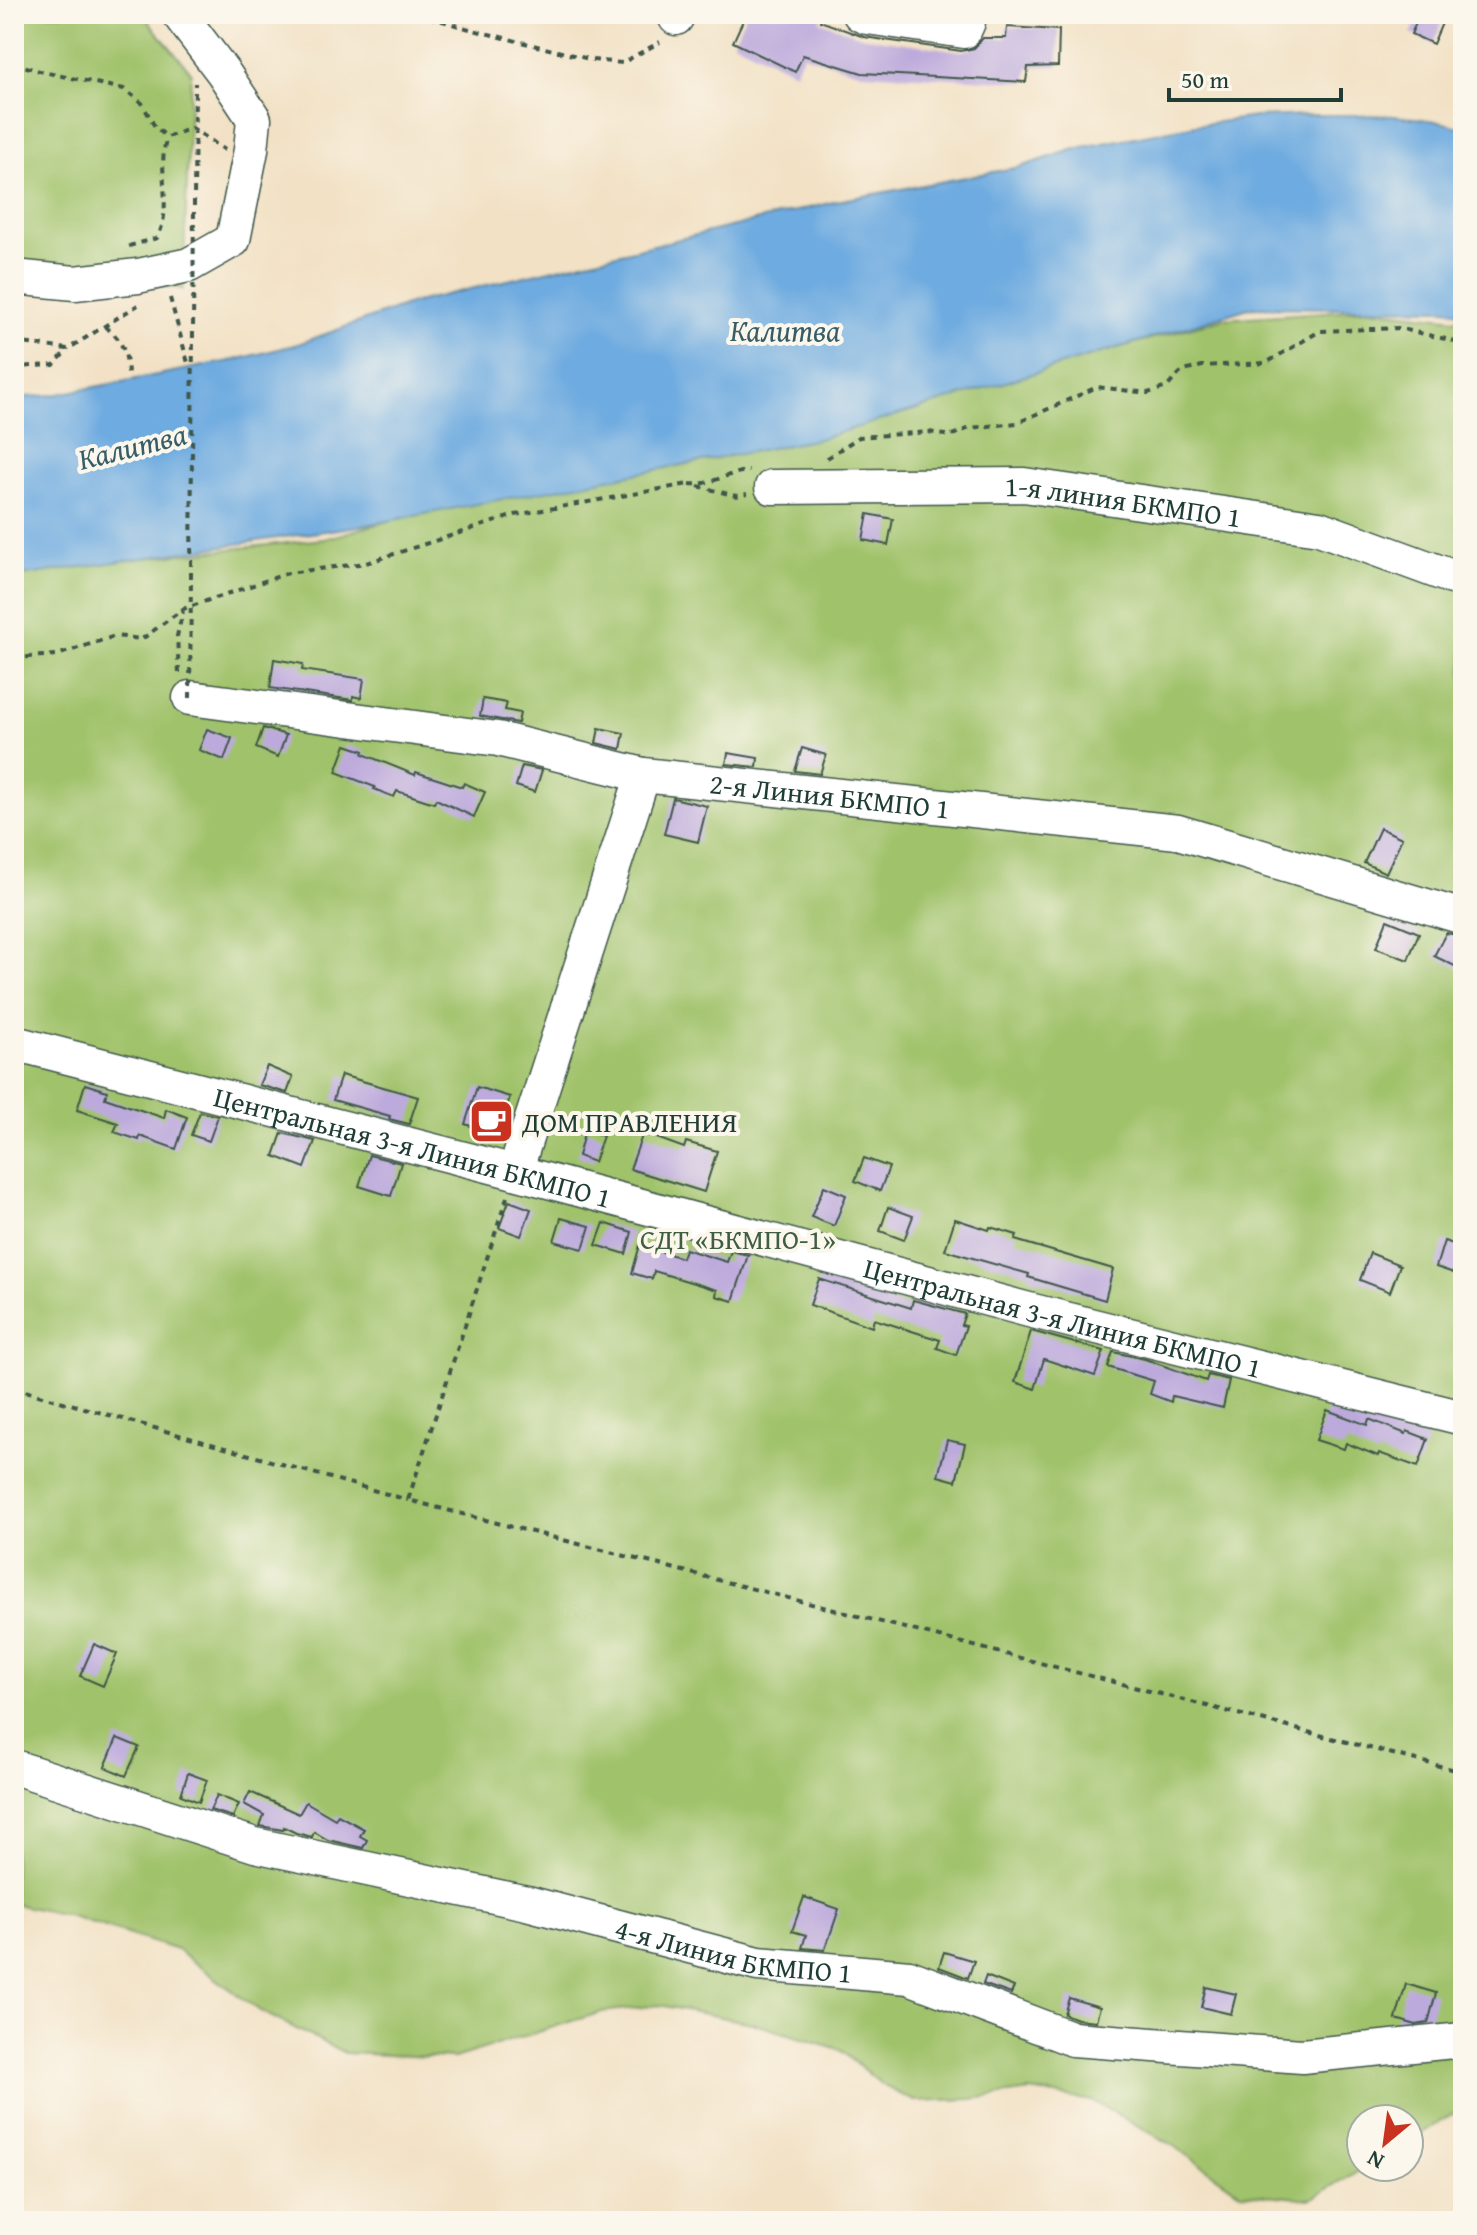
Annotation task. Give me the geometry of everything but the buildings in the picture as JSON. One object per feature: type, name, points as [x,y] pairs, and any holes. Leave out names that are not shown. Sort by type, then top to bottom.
[{"type":"street","points":[[24,282],[75,283],[138,276],[189,265],[194,271],[233,240],[254,119],[179,14]]},
{"type":"street","points":[[865,15],[964,31],[967,14]]},
{"type":"street","name":"1-я линия БКМПО 1","points":[[763,479],[1024,485],[1319,528],[1463,581]]},
{"type":"street","name":"2-я Линия БКМПО 1","points":[[184,691],[498,739],[643,775],[1178,832],[1463,917]]},
{"type":"street","points":[[515,1172],[643,775]]},
{"type":"street","name":"Центральная 3-я Линия БКМПО 1","points":[[14,1043],[515,1172],[1029,1310],[1463,1418]]},
{"type":"street","name":"4-я Линия БКМПО 1","points":[[14,1767],[255,1845],[527,1903],[758,1964],[909,1977],[1073,2039],[1302,2056],[1463,2040]]},
{"type":"path","points":[[418,14],[593,60],[622,63],[659,44],[677,16]]},
{"type":"path","points":[[14,63],[124,89],[142,103],[155,127],[167,137]]},
{"type":"path","points":[[184,691],[195,83]]},
{"type":"path","points":[[167,137],[192,128],[222,150],[251,150]]},
{"type":"path","points":[[126,247],[157,238],[165,224],[163,149],[167,137]]},
{"type":"path","points":[[169,296],[188,363]]},
{"type":"path","points":[[14,367],[54,365],[68,349],[139,305]]},
{"type":"path","points":[[105,327],[114,332],[128,358],[128,377]]},
{"type":"path","points":[[816,465],[859,437],[929,432],[950,436],[970,428],[1017,423],[1097,387],[1148,393],[1167,387],[1181,372],[1202,366],[1266,363],[1320,331],[1398,328],[1463,343]]},
{"type":"path","points":[[14,342],[68,349]]},
{"type":"path","points":[[14,658],[57,655],[115,636],[142,639],[183,609],[288,573],[366,563],[515,515],[698,485],[739,471],[763,479]]},
{"type":"path","points":[[690,484],[736,496],[763,479]]},
{"type":"path","points":[[183,609],[177,636],[184,691]]},
{"type":"path","points":[[408,1500],[515,1172]]},
{"type":"path","points":[[14,1388],[408,1500],[1463,1772]]},
{"type":"green space","points":[[14,14],[142,14],[191,72],[183,289],[14,263]]},
{"type":"green space","name":"СДТ «БКМПО-1»","points":[[1369,309],[1463,320],[1463,2108],[1425,2131],[1425,2103],[1345,2103],[1345,2178],[1311,2199],[1241,2193],[1171,2144],[1093,2101],[1030,2091],[972,2099],[914,2101],[882,2085],[839,2049],[752,2023],[659,2005],[602,2012],[454,2058],[345,2053],[260,2011],[177,1950],[71,1916],[14,1904],[14,572],[324,539],[521,484],[1096,354],[1222,319]]},
{"type":"water","name":"Калитва","points":[[1255,117],[1409,117],[1463,128],[1463,313],[1447,309],[1252,307],[819,439],[372,524],[14,577],[14,398],[53,395],[235,360],[298,344],[412,303],[842,200],[1020,167],[1078,148],[1196,125]]},
{"type":"place","name":"ДОМ ПРАВЛЕНИЯ","points":[[491,1121]]}]
